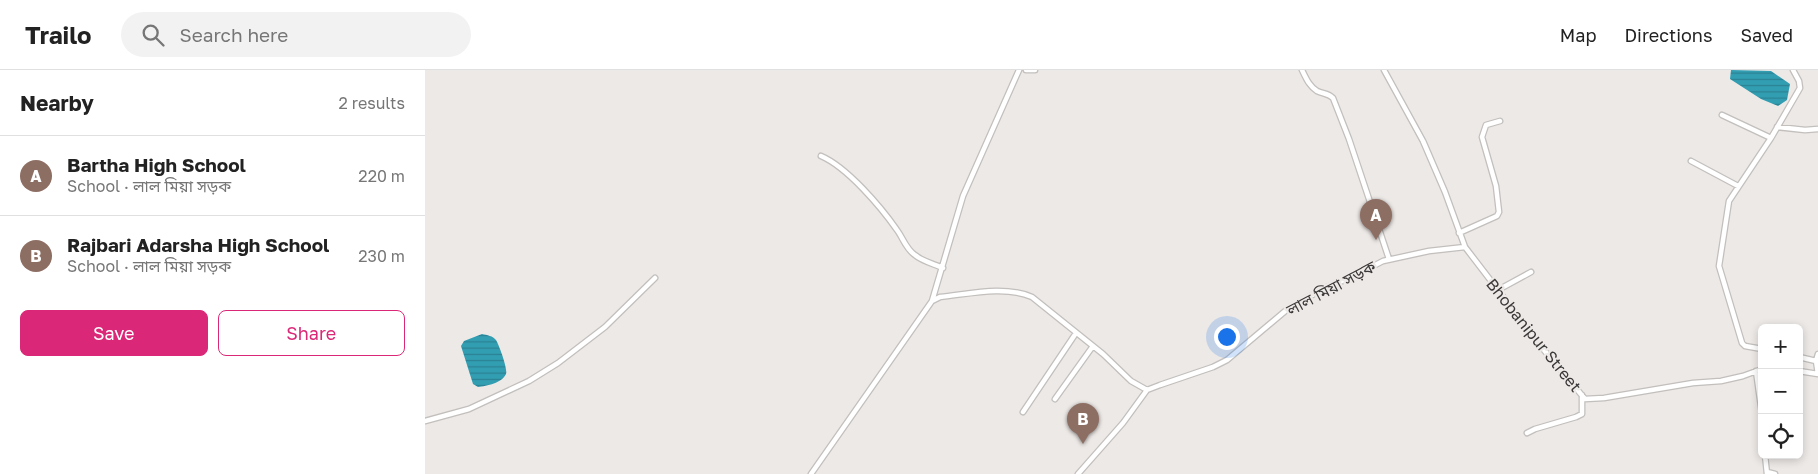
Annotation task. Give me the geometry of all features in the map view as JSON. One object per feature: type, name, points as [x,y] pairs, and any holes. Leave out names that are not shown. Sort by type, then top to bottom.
[{"type":"street","points":[[811,474],[932,302],[963,196],[1019,70]]},
{"type":"street","points":[[1026,70],[1035,70]]},
{"type":"street","points":[[1301,70],[1310,85],[1333,98],[1349,139],[1389,258]]},
{"type":"street","name":"Bhobanipur Street","points":[[1384,70],[1423,141],[1445,192],[1465,247],[1585,398],[1604,398],[1721,381],[1756,371]]},
{"type":"street","points":[[1758,348],[1745,346],[1742,343],[1719,266],[1729,201],[1771,138],[1800,88],[1793,70]]},
{"type":"street","points":[[1722,115],[1771,138]]},
{"type":"street","points":[[1459,233],[1497,216],[1499,212],[1497,186],[1482,138],[1486,126],[1500,121]]},
{"type":"street","points":[[1777,127],[1805,130],[1818,128]]},
{"type":"street","points":[[821,156],[831,160],[840,167],[863,190],[889,219],[915,256],[943,268]]},
{"type":"street","points":[[1691,161],[1738,186]]},
{"type":"street","name":"লাল মিয়া সড়ক","points":[[1147,390],[1160,384],[1213,368],[1227,360],[1290,307],[1327,287],[1389,258],[1429,250],[1465,247]]},
{"type":"street","points":[[1498,290],[1531,272]]},
{"type":"street","points":[[425,421],[469,410],[529,381],[558,363],[605,327],[655,278]]},
{"type":"street","points":[[932,302],[940,297],[1007,291],[1020,292],[1032,297],[1093,346],[1131,381],[1147,390],[1123,423],[1078,474]]},
{"type":"street","points":[[1023,412],[1076,332]]},
{"type":"street","points":[[1055,399],[1093,346]]},
{"type":"street","points":[[1803,372],[1818,374],[1816,361],[1818,354]]},
{"type":"street","points":[[1803,358],[1816,361]]},
{"type":"street","points":[[1756,371],[1758,385]]},
{"type":"street","points":[[1527,433],[1576,418],[1581,414],[1582,395]]},
{"type":"street","points":[[1765,459],[1767,473],[1775,474]]},
{"type":"water","points":[[1731,70],[1771,71],[1790,84],[1787,100],[1778,106],[1761,99],[1730,79]]},
{"type":"water","points":[[482,334],[496,340],[506,367],[506,374],[498,382],[478,387],[473,384],[461,346],[464,341]]},
{"type":"place","name":"Bartha High School","points":[[1376,240]]},
{"type":"place","name":"Rajbari Adarsha High School","points":[[1083,444]]}]
